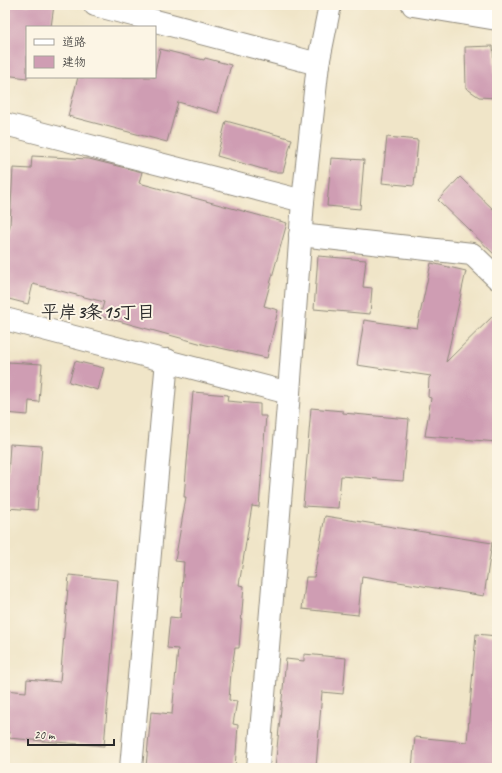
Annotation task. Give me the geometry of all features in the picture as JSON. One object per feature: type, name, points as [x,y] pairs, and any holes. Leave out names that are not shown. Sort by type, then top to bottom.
[{"type":"street","points":[[95,5],[318,64]]},
{"type":"street","points":[[258,768],[289,393],[303,201],[318,64],[330,5]]},
{"type":"street","points":[[413,5],[497,19]]},
{"type":"street","points":[[5,124],[303,201]]},
{"type":"street","points":[[300,235],[472,254],[497,278]]},
{"type":"street","points":[[5,319],[289,393]]},
{"type":"street","points":[[131,768],[167,360]]},
{"type":"building","points":[[5,5],[54,5],[51,26],[26,26],[26,78],[5,75]]},
{"type":"building","points":[[493,46],[496,98],[479,97],[466,88],[465,47]]},
{"type":"building","points":[[160,49],[231,65],[218,113],[178,102],[167,142],[68,116],[78,78],[156,78],[156,67]]},
{"type":"building","points":[[226,121],[292,139],[283,172],[273,172],[217,156]]},
{"type":"building","points":[[387,137],[418,140],[414,186],[382,183]]},
{"type":"building","points":[[32,156],[89,159],[142,172],[139,183],[287,223],[264,306],[278,310],[267,358],[206,345],[100,316],[104,302],[33,284],[28,304],[5,298],[5,245],[10,225],[13,168],[31,169]]},
{"type":"building","points":[[331,158],[364,160],[360,209],[327,206]]},
{"type":"building","points":[[460,177],[497,213],[497,257],[438,200]]},
{"type":"building","points":[[318,256],[366,260],[363,287],[372,288],[370,314],[314,309]]},
{"type":"building","points":[[431,263],[466,271],[446,362],[497,312],[497,442],[425,436],[431,398],[428,397],[429,378],[431,376],[357,365],[364,320],[417,328]]},
{"type":"building","points":[[75,361],[104,368],[98,390],[69,382]]},
{"type":"building","points":[[8,362],[42,364],[39,402],[29,401],[28,415],[5,413]]},
{"type":"building","points":[[193,392],[228,395],[227,401],[260,404],[260,416],[266,416],[259,507],[252,506],[239,585],[244,586],[239,648],[235,648],[231,673],[229,700],[237,701],[233,724],[238,725],[235,768],[146,767],[151,712],[172,714],[178,649],[167,648],[170,617],[180,618],[184,562],[175,561],[186,497],[184,497]]},
{"type":"building","points":[[311,408],[343,411],[343,413],[409,419],[403,481],[341,476],[338,508],[303,506]]},
{"type":"building","points":[[10,444],[42,446],[37,510],[5,508],[5,477],[8,477]]},
{"type":"building","points":[[325,516],[492,543],[484,596],[362,576],[358,615],[302,609],[306,577],[314,577]]},
{"type":"building","points":[[69,575],[118,580],[104,746],[8,738],[9,732],[5,732],[5,690],[26,692],[27,679],[60,682]]},
{"type":"building","points":[[476,634],[497,636],[497,768],[412,768],[415,737],[467,742]]},
{"type":"building","points":[[304,654],[346,658],[343,694],[322,692],[316,768],[275,768],[286,659],[304,661]]},
{"type":"district","name":"平岸3条15丁目","points":[[98,312]]}]
